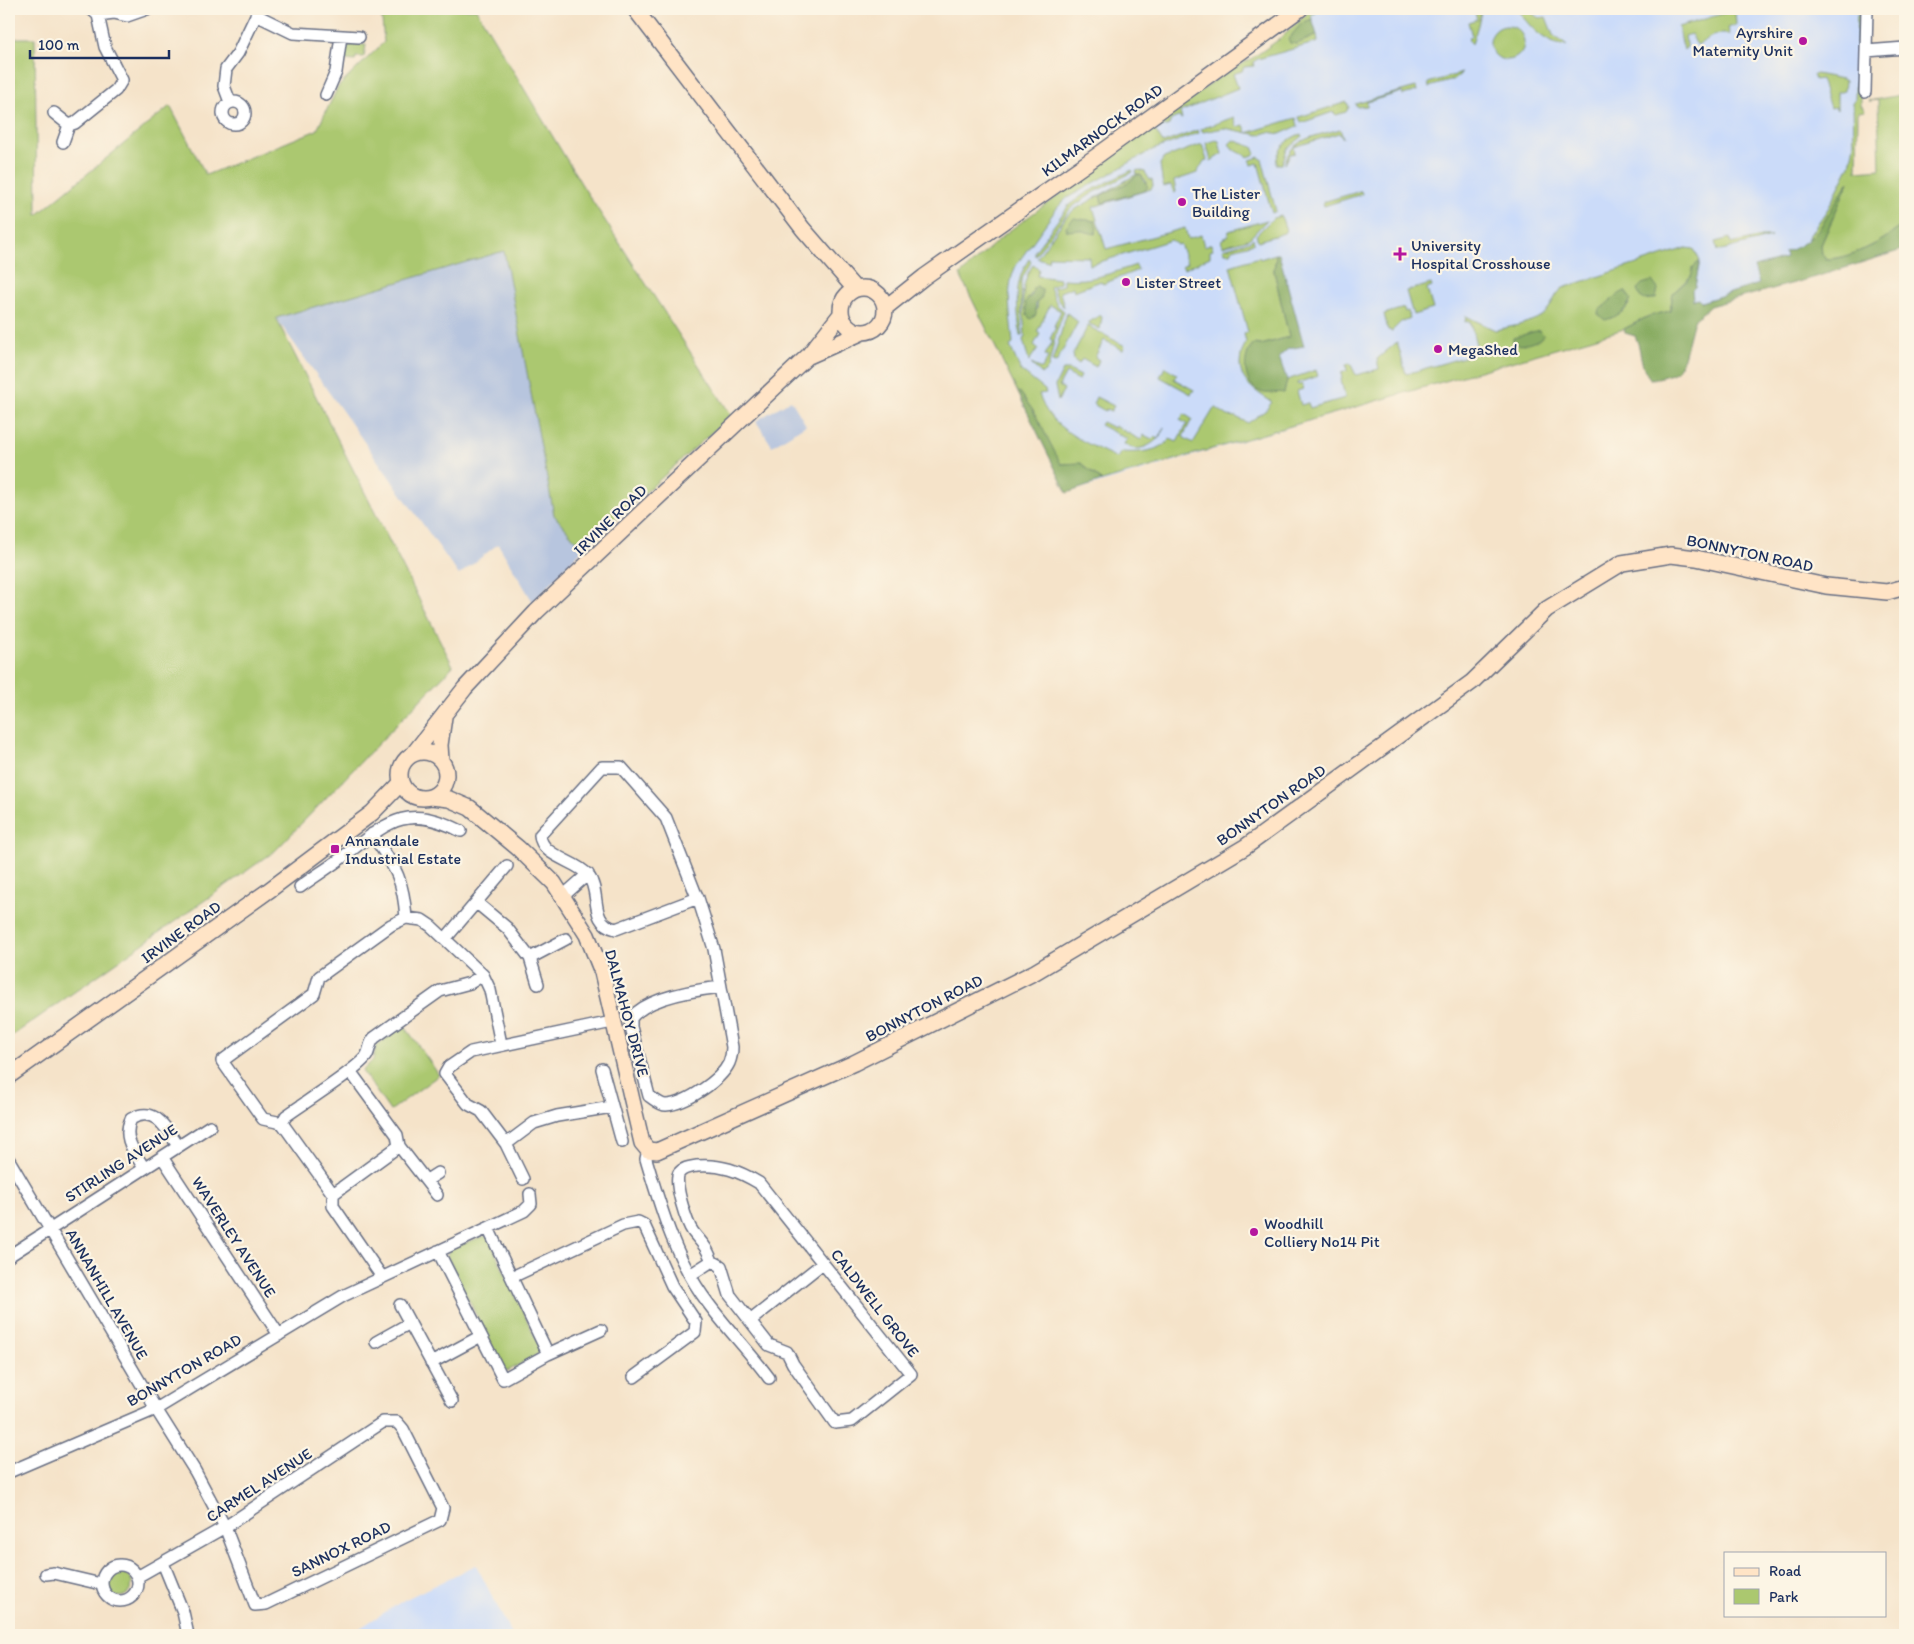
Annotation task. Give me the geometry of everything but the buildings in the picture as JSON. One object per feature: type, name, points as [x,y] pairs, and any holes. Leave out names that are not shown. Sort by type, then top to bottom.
[{"type":"main road","points":[[634,9],[803,229],[855,289]]},
{"type":"main road","name":"KILMARNOCK ROAD","points":[[886,308],[924,277],[1094,158],[1300,9]]},
{"type":"main road","name":"KILMARNOCK ROAD","points":[[878,292],[924,277]]},
{"type":"main road","points":[[866,287],[878,292],[886,308],[882,322],[870,331],[863,332],[849,327],[841,314],[843,299],[855,289],[866,287]]},
{"type":"main road","name":"IRVINE ROAD","points":[[414,753],[465,688],[536,612],[808,356],[841,314]]},
{"type":"main road","name":"IRVINE ROAD","points":[[808,356],[863,332]]},
{"type":"main road","name":"BONNYTON ROAD","points":[[648,1150],[657,1151],[854,1063],[1035,972],[1245,847],[1472,682],[1547,609],[1622,563],[1671,555],[1696,558],[1826,586],[1887,592],[1905,587]]},
{"type":"main road","points":[[372,813],[424,797],[442,788],[444,766],[440,745],[444,716]]},
{"type":"main road","points":[[429,752],[444,766],[470,808],[449,799],[410,794],[401,783],[400,769],[408,756],[414,753],[429,752]]},
{"type":"main road","points":[[372,813],[401,783]]},
{"type":"main road","name":"DALMAHOY DRIVE","points":[[470,808],[518,848],[554,883],[591,944],[602,972],[612,1022],[642,1143],[648,1150]]},
{"type":"main road","name":"IRVINE ROAD","points":[[9,1076],[268,892],[372,813]]},
{"type":"street","points":[[63,142],[69,125],[83,117],[116,90],[122,80],[105,47],[95,12],[127,16],[147,9]]},
{"type":"street","points":[[1865,92],[1867,9]]},
{"type":"street","points":[[230,102],[224,86],[226,69],[238,53],[257,12],[293,33],[359,37]]},
{"type":"street","points":[[326,95],[336,72],[341,36]]},
{"type":"street","points":[[1866,52],[1905,48]]},
{"type":"street","points":[[54,113],[69,125]]},
{"type":"street","points":[[698,898],[616,929],[608,927],[598,917],[593,883],[588,874],[573,862],[545,848],[540,842],[540,835],[602,767],[621,767],[666,818],[698,898],[714,949],[721,987],[732,1047],[730,1062],[703,1090],[686,1099],[666,1105],[660,1104],[649,1096],[631,1018],[637,1011],[662,1000],[692,991],[721,987]]},
{"type":"street","points":[[300,887],[389,822],[413,818],[432,819],[462,832]]},
{"type":"street","points":[[372,834],[398,872],[404,893],[406,918]]},
{"type":"street","points":[[446,938],[507,866]]},
{"type":"street","points":[[563,896],[588,874]]},
{"type":"street","points":[[477,903],[507,928],[530,958],[538,984]]},
{"type":"street","points":[[382,1277],[334,1206],[333,1194],[282,1124],[263,1119],[222,1061],[314,994],[319,977],[391,925],[406,918],[422,920],[446,938],[483,975],[490,990],[502,1044]]},
{"type":"street","points":[[530,958],[566,939]]},
{"type":"street","points":[[282,1124],[286,1116],[350,1071],[366,1056],[369,1045],[374,1038],[440,991],[470,983],[483,975]]},
{"type":"street","points":[[524,1179],[506,1144],[481,1110],[468,1104],[445,1074],[449,1068],[472,1052],[502,1044],[612,1022]]},
{"type":"street","points":[[602,1069],[622,1142]]},
{"type":"street","points":[[350,1071],[397,1135],[399,1146],[437,1195]]},
{"type":"street","points":[[506,1144],[534,1124],[557,1116],[612,1106]]},
{"type":"street","points":[[144,1168],[129,1143],[126,1132],[131,1119],[145,1113],[154,1116],[164,1124],[178,1146]]},
{"type":"street","name":"STIRLING AVENUE","points":[[9,1256],[210,1126]]},
{"type":"street","points":[[333,1194],[399,1146]]},
{"type":"street","points":[[648,1150],[646,1159],[661,1211],[690,1275],[707,1303],[769,1378]]},
{"type":"street","name":"WAVERLEY AVENUE","points":[[162,1157],[279,1336]]},
{"type":"street","name":"ANNANHILL AVENUE","points":[[9,1160],[156,1409],[195,1471],[225,1527],[255,1605]]},
{"type":"street","name":"CALDWELL GROVE","points":[[711,1165],[736,1170],[759,1182],[911,1374],[852,1421],[835,1423],[793,1364],[787,1352],[768,1345],[730,1295],[721,1266],[712,1261],[706,1244],[692,1232],[679,1194],[677,1180],[679,1173],[687,1167],[711,1165]]},
{"type":"street","points":[[427,1180],[438,1173]]},
{"type":"street","name":"BONNYTON ROAD","points":[[9,1472],[156,1409],[344,1295],[524,1211],[531,1204],[530,1194]]},
{"type":"street","points":[[512,1277],[623,1226],[638,1222],[644,1225],[672,1286],[696,1322],[695,1332],[634,1376]]},
{"type":"street","points":[[488,1228],[548,1354]]},
{"type":"street","points":[[438,1251],[503,1379],[548,1354],[601,1330]]},
{"type":"street","points":[[690,1275],[712,1261]]},
{"type":"street","name":"CALDWELL GROVE","points":[[750,1321],[823,1263]]},
{"type":"street","points":[[400,1305],[452,1401]]},
{"type":"street","points":[[376,1342],[410,1323]]},
{"type":"street","points":[[431,1363],[481,1336]]},
{"type":"street","name":"CARMEL AVENUE","points":[[137,1577],[225,1527],[383,1422],[396,1422]]},
{"type":"street","name":"SANNOX ROAD","points":[[255,1605],[266,1604],[440,1520],[443,1508],[403,1429],[396,1422]]},
{"type":"street","points":[[162,1563],[183,1612],[188,1635]]},
{"type":"street","points":[[115,1566],[129,1567],[137,1577],[137,1591],[133,1596],[120,1602],[106,1597],[101,1584],[104,1573],[115,1566]]},
{"type":"street","points":[[46,1574],[101,1584]]},
{"type":"shaded area","name":"University Hospital Crosshouse","points":[[1312,9],[1859,9],[1857,172],[1806,274],[1067,493],[960,275],[1005,234],[1225,73],[1254,57],[1281,38]]},
{"type":"shaded area","points":[[504,250],[554,514],[583,549],[533,602],[498,544],[459,575],[276,318]]},
{"type":"shaded area","points":[[791,400],[806,425],[772,446],[756,421]]},
{"type":"shaded area","points":[[476,1565],[512,1635],[349,1635],[404,1600]]},
{"type":"green space","points":[[381,9],[476,9],[582,185],[731,415],[583,549],[554,515],[504,251],[276,318],[453,666],[275,851],[9,1038],[9,42],[16,38],[35,38],[37,215],[170,106],[206,175],[317,130],[338,87],[384,42]]},
{"type":"green space","points":[[1312,9],[1315,9],[1316,13],[1311,15],[1312,19],[1302,23],[1290,43],[1297,44],[1317,35],[1318,42],[1258,59],[1253,62],[1254,66],[1244,67],[1242,71],[1233,74],[1238,88],[1180,112],[1182,119],[1178,117],[1171,120],[1169,125],[1155,130],[1163,143],[1198,130],[1199,133],[1152,150],[1067,198],[1057,208],[1017,264],[1009,293],[1013,344],[1010,346],[1021,371],[1045,390],[1046,393],[1039,394],[1051,417],[1070,434],[1081,440],[1117,458],[1121,452],[1141,452],[1154,449],[1161,447],[1170,439],[1177,442],[1187,424],[1180,420],[1184,414],[1192,419],[1183,437],[1193,443],[1215,407],[1228,416],[1236,417],[1248,423],[1266,410],[1272,402],[1248,384],[1241,370],[1240,362],[1246,342],[1244,334],[1248,332],[1230,266],[1259,257],[1260,259],[1276,254],[1274,271],[1289,337],[1261,345],[1254,344],[1248,350],[1247,358],[1268,393],[1277,391],[1284,393],[1287,380],[1316,370],[1318,376],[1297,383],[1298,385],[1302,384],[1303,389],[1297,391],[1301,405],[1308,403],[1310,408],[1345,398],[1341,373],[1347,371],[1346,364],[1350,363],[1356,375],[1379,369],[1377,359],[1397,342],[1406,374],[1478,353],[1470,321],[1465,322],[1466,316],[1495,330],[1515,326],[1537,319],[1547,311],[1563,288],[1686,248],[1694,249],[1700,261],[1693,267],[1693,274],[1673,293],[1670,311],[1649,316],[1624,329],[1102,481],[1083,467],[1073,464],[1061,464],[1056,459],[1034,412],[1018,393],[960,275],[1005,234],[1225,73],[1254,57],[1281,38]],"holes":[[[1612,303],[1630,303],[1623,312],[1607,304]]]},
{"type":"green space","points":[[1474,9],[1481,9],[1472,44],[1470,44],[1468,38],[1472,36],[1468,22],[1477,19]]},
{"type":"green space","points":[[1517,9],[1532,9],[1533,14],[1539,18],[1546,17],[1553,35],[1567,46],[1559,45],[1544,38],[1532,28]]},
{"type":"green space","points":[[1735,10],[1736,25],[1728,28],[1730,35],[1720,34],[1712,36],[1697,45],[1691,34],[1685,36],[1687,47],[1684,50],[1678,27]]},
{"type":"green space","points":[[1857,15],[1861,15],[1861,105],[1865,111],[1858,112],[1857,171],[1880,169],[1878,100],[1869,101],[1905,94],[1905,221],[1891,234],[1870,246],[1847,255],[1827,259],[1822,255],[1821,245],[1848,183],[1825,222],[1807,239],[1829,207],[1850,165],[1854,145],[1853,102],[1855,100]]},
{"type":"green space","points":[[1312,19],[1317,35],[1297,44],[1290,43],[1288,39],[1302,23]]},
{"type":"green space","points":[[1507,26],[1519,31],[1524,43],[1519,55],[1507,60],[1495,55],[1490,43],[1495,31]]},
{"type":"green space","points":[[350,44],[366,45],[364,57],[356,57],[355,61],[345,60],[346,50]]},
{"type":"green space","points":[[1462,73],[1453,80],[1429,87],[1428,83]]},
{"type":"green space","points":[[1816,74],[1845,81],[1844,91],[1837,93],[1837,110],[1835,107],[1830,108],[1821,79],[1815,80],[1813,75]]},
{"type":"green space","points":[[1416,87],[1417,91],[1403,95],[1402,92],[1367,102],[1367,106],[1357,107],[1355,104]]},
{"type":"green space","points":[[1347,102],[1349,107],[1346,112],[1336,115],[1333,112],[1301,123],[1299,117]]},
{"type":"green space","points":[[1234,117],[1237,127],[1244,125],[1247,133],[1224,128],[1203,132],[1201,129]]},
{"type":"green space","points":[[1296,118],[1298,126],[1280,134],[1269,132],[1259,135],[1248,133]]},
{"type":"green space","points":[[1340,129],[1343,138],[1339,133],[1294,147],[1306,139]]},
{"type":"green space","points":[[1301,134],[1302,137],[1287,149],[1282,164],[1276,164],[1278,154],[1284,145],[1291,138]]},
{"type":"green space","points":[[1233,140],[1253,147],[1256,154],[1248,157],[1233,149],[1229,144]]},
{"type":"green space","points":[[1219,141],[1222,154],[1211,161],[1206,143]]},
{"type":"green space","points":[[1202,144],[1207,160],[1204,161],[1197,173],[1174,181],[1176,192],[1174,193],[1171,185],[1163,187],[1160,164],[1164,158]]},
{"type":"green space","points":[[1294,147],[1295,153],[1290,154],[1285,164],[1288,155]]},
{"type":"green space","points":[[1259,157],[1262,159],[1276,211],[1272,213],[1258,163],[1252,165],[1250,160]]},
{"type":"green space","points":[[1132,170],[1133,172],[1093,193],[1071,208],[1035,256],[1035,251],[1069,205],[1086,193]]},
{"type":"green space","points":[[1136,171],[1145,172],[1150,180],[1152,179],[1153,186],[1151,189],[1093,207],[1106,249],[1185,228],[1188,239],[1201,235],[1204,246],[1211,244],[1213,250],[1210,251],[1210,257],[1184,269],[1182,266],[1187,263],[1180,244],[1177,245],[1171,240],[1090,265],[1089,257],[1049,256],[1048,261],[1037,258],[1067,216],[1074,210],[1100,195],[1102,203],[1147,182],[1141,175],[1137,175],[1124,185],[1101,195],[1137,174]],"holes":[[[1091,220],[1094,233],[1079,230],[1081,221]]]},
{"type":"green space","points":[[1137,175],[1141,175],[1148,187],[1144,191],[1102,203],[1100,196],[1133,179]]},
{"type":"green space","points":[[1849,181],[1821,245],[1822,255],[1827,259],[1859,251],[1891,234],[1905,221],[1905,249],[1816,277],[1710,306],[1694,320],[1684,358],[1677,371],[1651,380],[1644,369],[1635,336],[1625,333],[1624,329],[1649,316],[1670,311],[1673,293],[1691,277],[1693,267],[1700,261],[1695,287],[1692,290],[1693,300],[1698,299],[1701,302],[1759,284],[1754,267],[1786,258],[1785,252],[1798,247],[1808,240],[1823,222]]},
{"type":"green space","points":[[1361,191],[1362,194],[1324,206],[1323,202]]},
{"type":"green space","points":[[1281,216],[1286,230],[1284,233],[1258,241],[1256,235],[1273,218]]},
{"type":"green space","points":[[1074,218],[1095,221],[1097,228],[1095,234],[1079,230],[1067,231],[1066,226]]},
{"type":"green space","points":[[1267,220],[1249,239],[1223,246],[1221,240],[1228,236],[1229,231]]},
{"type":"green space","points":[[1761,237],[1771,237],[1718,251],[1715,242],[1730,238],[1731,244]]},
{"type":"green space","points":[[1253,238],[1254,243],[1233,249],[1231,253],[1225,253],[1223,249],[1250,241]]},
{"type":"green space","points":[[1276,254],[1279,254],[1304,346],[1288,349],[1279,357],[1287,380],[1284,393],[1266,393],[1261,392],[1250,383],[1247,377],[1246,363],[1249,349],[1253,344],[1261,345],[1289,337],[1274,271]]},
{"type":"green space","points":[[1029,259],[1031,262],[1021,281],[1022,336],[1020,336],[1017,306],[1018,287]]},
{"type":"green space","points":[[1033,265],[1039,269],[1037,276],[1060,279],[1060,283],[1050,287],[1057,305],[1064,311],[1056,334],[1048,369],[1042,374],[1031,364],[1042,369],[1048,357],[1045,355],[1053,341],[1050,339],[1056,327],[1054,326],[1061,311],[1050,305],[1037,332],[1040,334],[1034,345],[1038,348],[1029,361],[1023,340],[1025,336],[1023,299],[1028,273]],"holes":[[[1033,292],[1038,300],[1037,310],[1027,316],[1028,298]]]},
{"type":"green space","points":[[1136,265],[1138,270],[1103,284],[1101,281],[1074,291],[1073,287],[1060,292],[1064,307],[1059,302],[1053,288],[1063,285],[1063,279],[1091,278]]},
{"type":"green space","points":[[1652,281],[1658,289],[1656,298],[1645,300],[1640,297],[1637,289],[1642,284]]},
{"type":"green space","points":[[1431,284],[1432,287],[1427,289],[1433,309],[1413,315],[1406,291]]},
{"type":"green space","points":[[1037,286],[1042,290],[1042,297],[1036,304],[1036,315],[1031,319],[1027,316],[1025,302],[1032,295],[1033,288]]},
{"type":"green space","points":[[1625,291],[1631,299],[1621,313],[1605,320],[1598,314],[1599,310]]},
{"type":"green space","points":[[1404,308],[1405,312],[1408,311],[1410,318],[1401,322],[1392,331],[1388,330],[1384,314]]},
{"type":"green space","points":[[1067,313],[1078,322],[1056,363],[1052,362]]},
{"type":"green space","points":[[1100,315],[1102,317],[1100,329],[1088,323]]},
{"type":"green space","points":[[1088,326],[1125,346],[1123,350],[1104,340],[1095,357],[1099,360],[1096,367],[1082,359],[1079,364],[1074,360],[1073,354]]},
{"type":"green space","points":[[1539,330],[1544,335],[1538,340],[1524,345],[1513,343],[1513,338]]},
{"type":"green space","points":[[1165,367],[1177,374],[1174,379],[1194,390],[1191,394],[1160,377]]},
{"type":"green space","points":[[1063,370],[1069,370],[1081,376],[1079,380],[1066,373],[1059,386],[1064,389],[1058,401],[1055,386]]},
{"type":"green space","points":[[1020,392],[1034,412],[1061,464],[1081,463],[1102,481],[1067,493],[1018,393]]},
{"type":"green space","points":[[1096,397],[1114,406],[1111,411],[1106,409],[1105,411],[1093,404]]},
{"type":"green space","points":[[1102,422],[1114,428],[1115,426],[1141,440],[1144,435],[1157,439],[1148,446],[1136,449],[1124,444],[1127,439],[1100,425]]},
{"type":"green space","points":[[404,1025],[439,1075],[390,1111],[362,1071],[373,1060],[376,1046]]},
{"type":"green space","points":[[484,1236],[488,1237],[542,1352],[508,1371],[503,1369],[447,1256],[449,1249]]},
{"type":"green space","points":[[119,1571],[129,1574],[132,1584],[129,1594],[119,1597],[109,1594],[106,1584],[109,1574]]},
{"type":"place","name":"Ayrshire Maternity Unit","points":[[1803,41]]},
{"type":"place","name":"The Lister Building","points":[[1182,202]]},
{"type":"place","name":"University Hospital Crosshouse","points":[[1400,254]]},
{"type":"place","name":"Lister Street","points":[[1126,282]]},
{"type":"place","name":"MegaShed","points":[[1438,349]]},
{"type":"place","name":"Annandale Industrial Estate","points":[[335,849]]},
{"type":"place","name":"Woodhill Colliery No14 Pit","points":[[1254,1232]]}]
